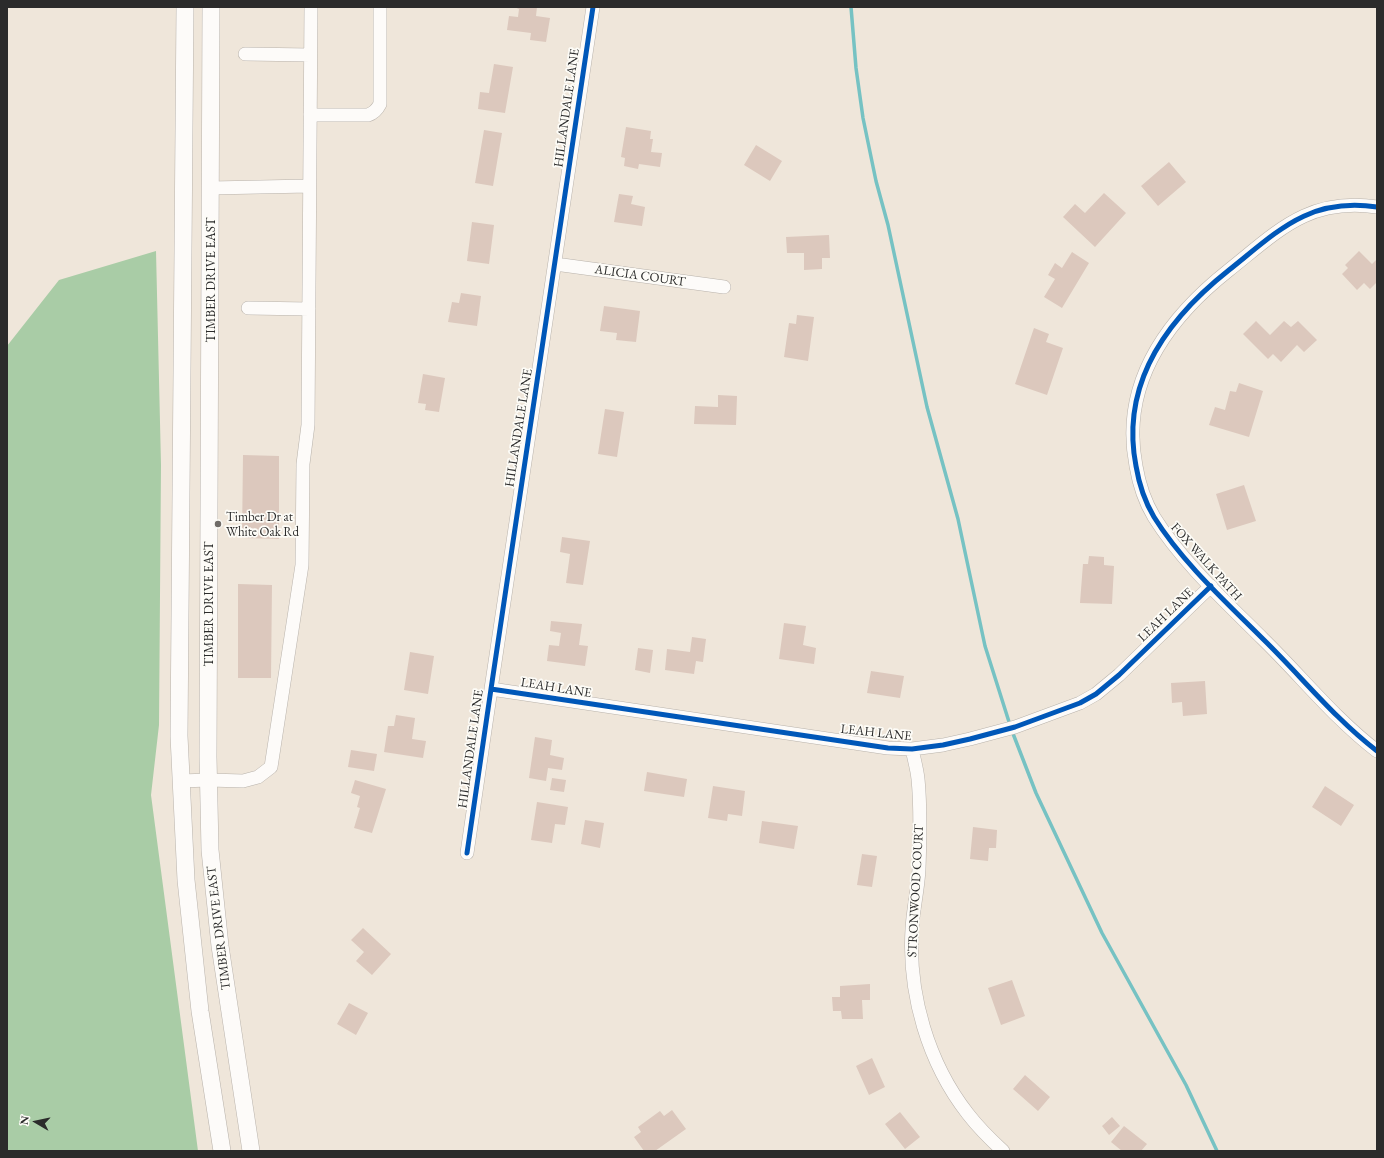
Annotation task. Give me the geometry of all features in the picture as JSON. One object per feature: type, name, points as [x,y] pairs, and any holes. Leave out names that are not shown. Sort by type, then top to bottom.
[{"type":"main road","name":"TIMBER DRIVE EAST","points":[[185,7],[179,736],[186,880],[200,1011],[222,1151]]},
{"type":"main road","points":[[206,7],[210,68]]},
{"type":"main road","name":"TIMBER DRIVE EAST","points":[[211,7],[210,850],[220,946],[251,1151]]},
{"type":"street","points":[[181,781],[243,781],[258,777],[271,767],[302,565],[303,464],[308,424],[311,7]]},
{"type":"street","points":[[310,115],[368,115],[377,110],[380,104],[380,7]]},
{"type":"street","name":"HILLANDALE LANE","points":[[467,853],[593,7]]},
{"type":"street","points":[[245,54],[310,55]]},
{"type":"street","points":[[211,188],[309,186]]},
{"type":"street","name":"FOX WALK PATH","points":[[1377,207],[1351,205],[1333,207],[1306,214],[1278,230],[1224,274],[1180,318],[1161,342],[1145,372],[1135,404],[1132,433],[1134,456],[1143,494],[1153,516],[1168,539],[1211,586],[1356,734],[1377,751]]},
{"type":"street","name":"ALICIA COURT","points":[[555,264],[724,287]]},
{"type":"street","points":[[248,308],[309,308]]},
{"type":"street","name":"LEAH LANE","points":[[491,689],[888,748],[912,749],[950,743],[1015,727],[1085,700],[1096,694],[1119,674],[1211,586]]},
{"type":"street","name":"STRONWOOD COURT","points":[[912,749],[918,778],[920,833],[919,870],[912,929],[912,971],[918,1004],[933,1054],[944,1077],[968,1114],[984,1134],[1003,1151]]},
{"type":"green space","points":[[156,251],[161,465],[159,725],[151,795],[198,1151],[7,1151],[7,346],[59,280]]},
{"type":"building","points":[[514,7],[537,7],[536,16],[550,18],[546,42],[530,40],[531,33],[507,30],[509,16],[518,17],[519,9]]},
{"type":"building","points":[[494,64],[513,67],[505,113],[478,109],[480,92],[489,93]]},
{"type":"building","points":[[626,127],[651,131],[650,139],[653,139],[651,152],[662,153],[660,167],[639,164],[638,169],[624,166],[625,158],[621,157]]},
{"type":"building","points":[[484,130],[502,133],[493,186],[475,183]]},
{"type":"building","points":[[756,145],[782,161],[770,181],[744,165]]},
{"type":"building","points":[[1169,162],[1186,182],[1158,206],[1141,186]]},
{"type":"building","points":[[1104,193],[1126,213],[1095,247],[1063,217],[1075,204],[1085,213]]},
{"type":"building","points":[[619,194],[633,196],[631,204],[645,207],[642,226],[614,222]]},
{"type":"building","points":[[472,222],[494,225],[489,264],[467,261]]},
{"type":"building","points":[[829,235],[830,258],[822,258],[822,269],[804,270],[804,253],[787,253],[786,237]]},
{"type":"building","points":[[1359,251],[1372,264],[1377,259],[1377,282],[1370,289],[1364,283],[1357,290],[1342,274],[1348,268],[1345,265]]},
{"type":"building","points":[[1072,252],[1089,263],[1062,308],[1044,297],[1055,279],[1048,275],[1055,263],[1062,268]]},
{"type":"building","points":[[461,293],[481,296],[477,326],[448,322],[452,302],[459,303]]},
{"type":"building","points":[[604,306],[640,311],[636,342],[616,340],[617,333],[600,331]]},
{"type":"building","points":[[797,315],[814,317],[808,361],[784,357],[789,323],[796,324]]},
{"type":"building","points":[[1256,321],[1270,335],[1284,321],[1291,327],[1298,321],[1317,340],[1304,352],[1297,345],[1281,362],[1273,354],[1268,359],[1243,334]]},
{"type":"building","points":[[1034,328],[1049,334],[1046,342],[1063,348],[1047,395],[1015,384]]},
{"type":"building","points":[[423,374],[445,378],[439,412],[425,410],[426,404],[418,403]]},
{"type":"building","points":[[1239,383],[1263,391],[1249,437],[1209,425],[1215,407],[1225,410],[1230,391],[1236,392]]},
{"type":"building","points":[[718,395],[737,396],[736,425],[694,424],[695,406],[718,407]]},
{"type":"building","points":[[605,409],[624,412],[617,457],[598,454]]},
{"type":"building","points":[[243,455],[279,456],[279,539],[242,538]]},
{"type":"building","points":[[1244,485],[1256,521],[1227,530],[1216,494]]},
{"type":"building","points":[[562,537],[590,541],[583,585],[566,583],[570,554],[560,552]]},
{"type":"building","points":[[1089,556],[1104,557],[1104,565],[1114,566],[1112,604],[1080,603],[1083,564],[1088,564]]},
{"type":"building","points":[[238,584],[272,585],[271,678],[238,678]]},
{"type":"building","points":[[551,621],[582,624],[579,645],[588,646],[585,666],[547,661],[549,645],[559,646],[561,633],[550,631]]},
{"type":"building","points":[[784,623],[806,626],[803,645],[816,648],[814,664],[779,659]]},
{"type":"building","points":[[692,637],[706,639],[703,662],[696,661],[694,674],[665,670],[667,649],[690,652]]},
{"type":"building","points":[[638,648],[653,650],[650,673],[635,670]]},
{"type":"building","points":[[410,652],[434,656],[428,694],[404,690]]},
{"type":"building","points":[[871,671],[904,676],[900,698],[867,693]]},
{"type":"building","points":[[1205,681],[1207,714],[1183,716],[1182,702],[1172,703],[1171,683]]},
{"type":"building","points":[[396,715],[415,718],[412,739],[426,741],[423,758],[384,752],[388,726],[394,726]]},
{"type":"building","points":[[535,737],[552,740],[550,755],[564,758],[562,770],[548,768],[546,781],[529,778]]},
{"type":"building","points":[[351,750],[377,754],[374,771],[348,767]]},
{"type":"building","points":[[647,772],[687,779],[684,797],[644,791]]},
{"type":"building","points":[[552,778],[566,780],[564,792],[550,790]]},
{"type":"building","points":[[355,780],[386,789],[372,833],[354,828],[360,808],[357,807],[360,796],[351,793]]},
{"type":"building","points":[[713,786],[745,791],[742,816],[728,814],[727,821],[708,818]]},
{"type":"building","points":[[1325,786],[1354,805],[1341,826],[1312,807]]},
{"type":"building","points":[[537,802],[568,807],[565,825],[555,824],[552,843],[531,840]]},
{"type":"building","points":[[585,820],[604,823],[600,848],[581,844]]},
{"type":"building","points":[[762,821],[798,826],[794,849],[759,843]]},
{"type":"building","points":[[973,827],[997,830],[996,848],[989,848],[988,861],[970,859]]},
{"type":"building","points":[[862,854],[877,856],[872,887],[857,885]]},
{"type":"building","points":[[363,928],[391,954],[372,975],[356,961],[364,952],[351,940]]},
{"type":"building","points":[[1012,980],[1025,1016],[1001,1025],[988,988]]},
{"type":"building","points":[[870,984],[870,1000],[862,1000],[863,1019],[842,1019],[841,1011],[833,1011],[832,997],[840,997],[840,986]]},
{"type":"building","points":[[349,1003],[368,1013],[356,1035],[337,1024]]},
{"type":"building","points":[[872,1058],[885,1087],[869,1095],[856,1066]]},
{"type":"building","points":[[1025,1075],[1050,1097],[1038,1111],[1013,1089]]},
{"type":"building","points":[[672,1110],[686,1129],[655,1151],[644,1151],[634,1137],[641,1132],[638,1127],[660,1111],[664,1116]]},
{"type":"building","points":[[900,1112],[920,1137],[905,1149],[885,1124]]},
{"type":"building","points":[[1112,1117],[1120,1126],[1109,1135],[1102,1126]]},
{"type":"building","points":[[1124,1126],[1147,1144],[1141,1151],[1122,1151],[1111,1142]]},
{"type":"waterway","points":[[851,7],[856,68],[863,118],[876,181],[888,225],[927,407],[958,519],[985,646],[1010,725]]},
{"type":"waterway","points":[[1012,731],[1036,793],[1102,933],[1186,1085],[1217,1151]]},
{"type":"cycle path","points":[[467,853],[593,7]]},
{"type":"cycle path","points":[[1377,207],[1353,205],[1332,207],[1313,212],[1296,220],[1263,242],[1207,289],[1186,310],[1168,332],[1153,356],[1142,381],[1135,408],[1133,436],[1137,473],[1145,499],[1165,534],[1205,581],[1332,711],[1377,751]]},
{"type":"cycle path","points":[[491,689],[888,748],[912,749],[943,745],[1015,727],[1080,703],[1096,694],[1119,675],[1211,586]]},
{"type":"place","name":"Timber Dr at White Oak Rd","points":[[218,524]]}]
